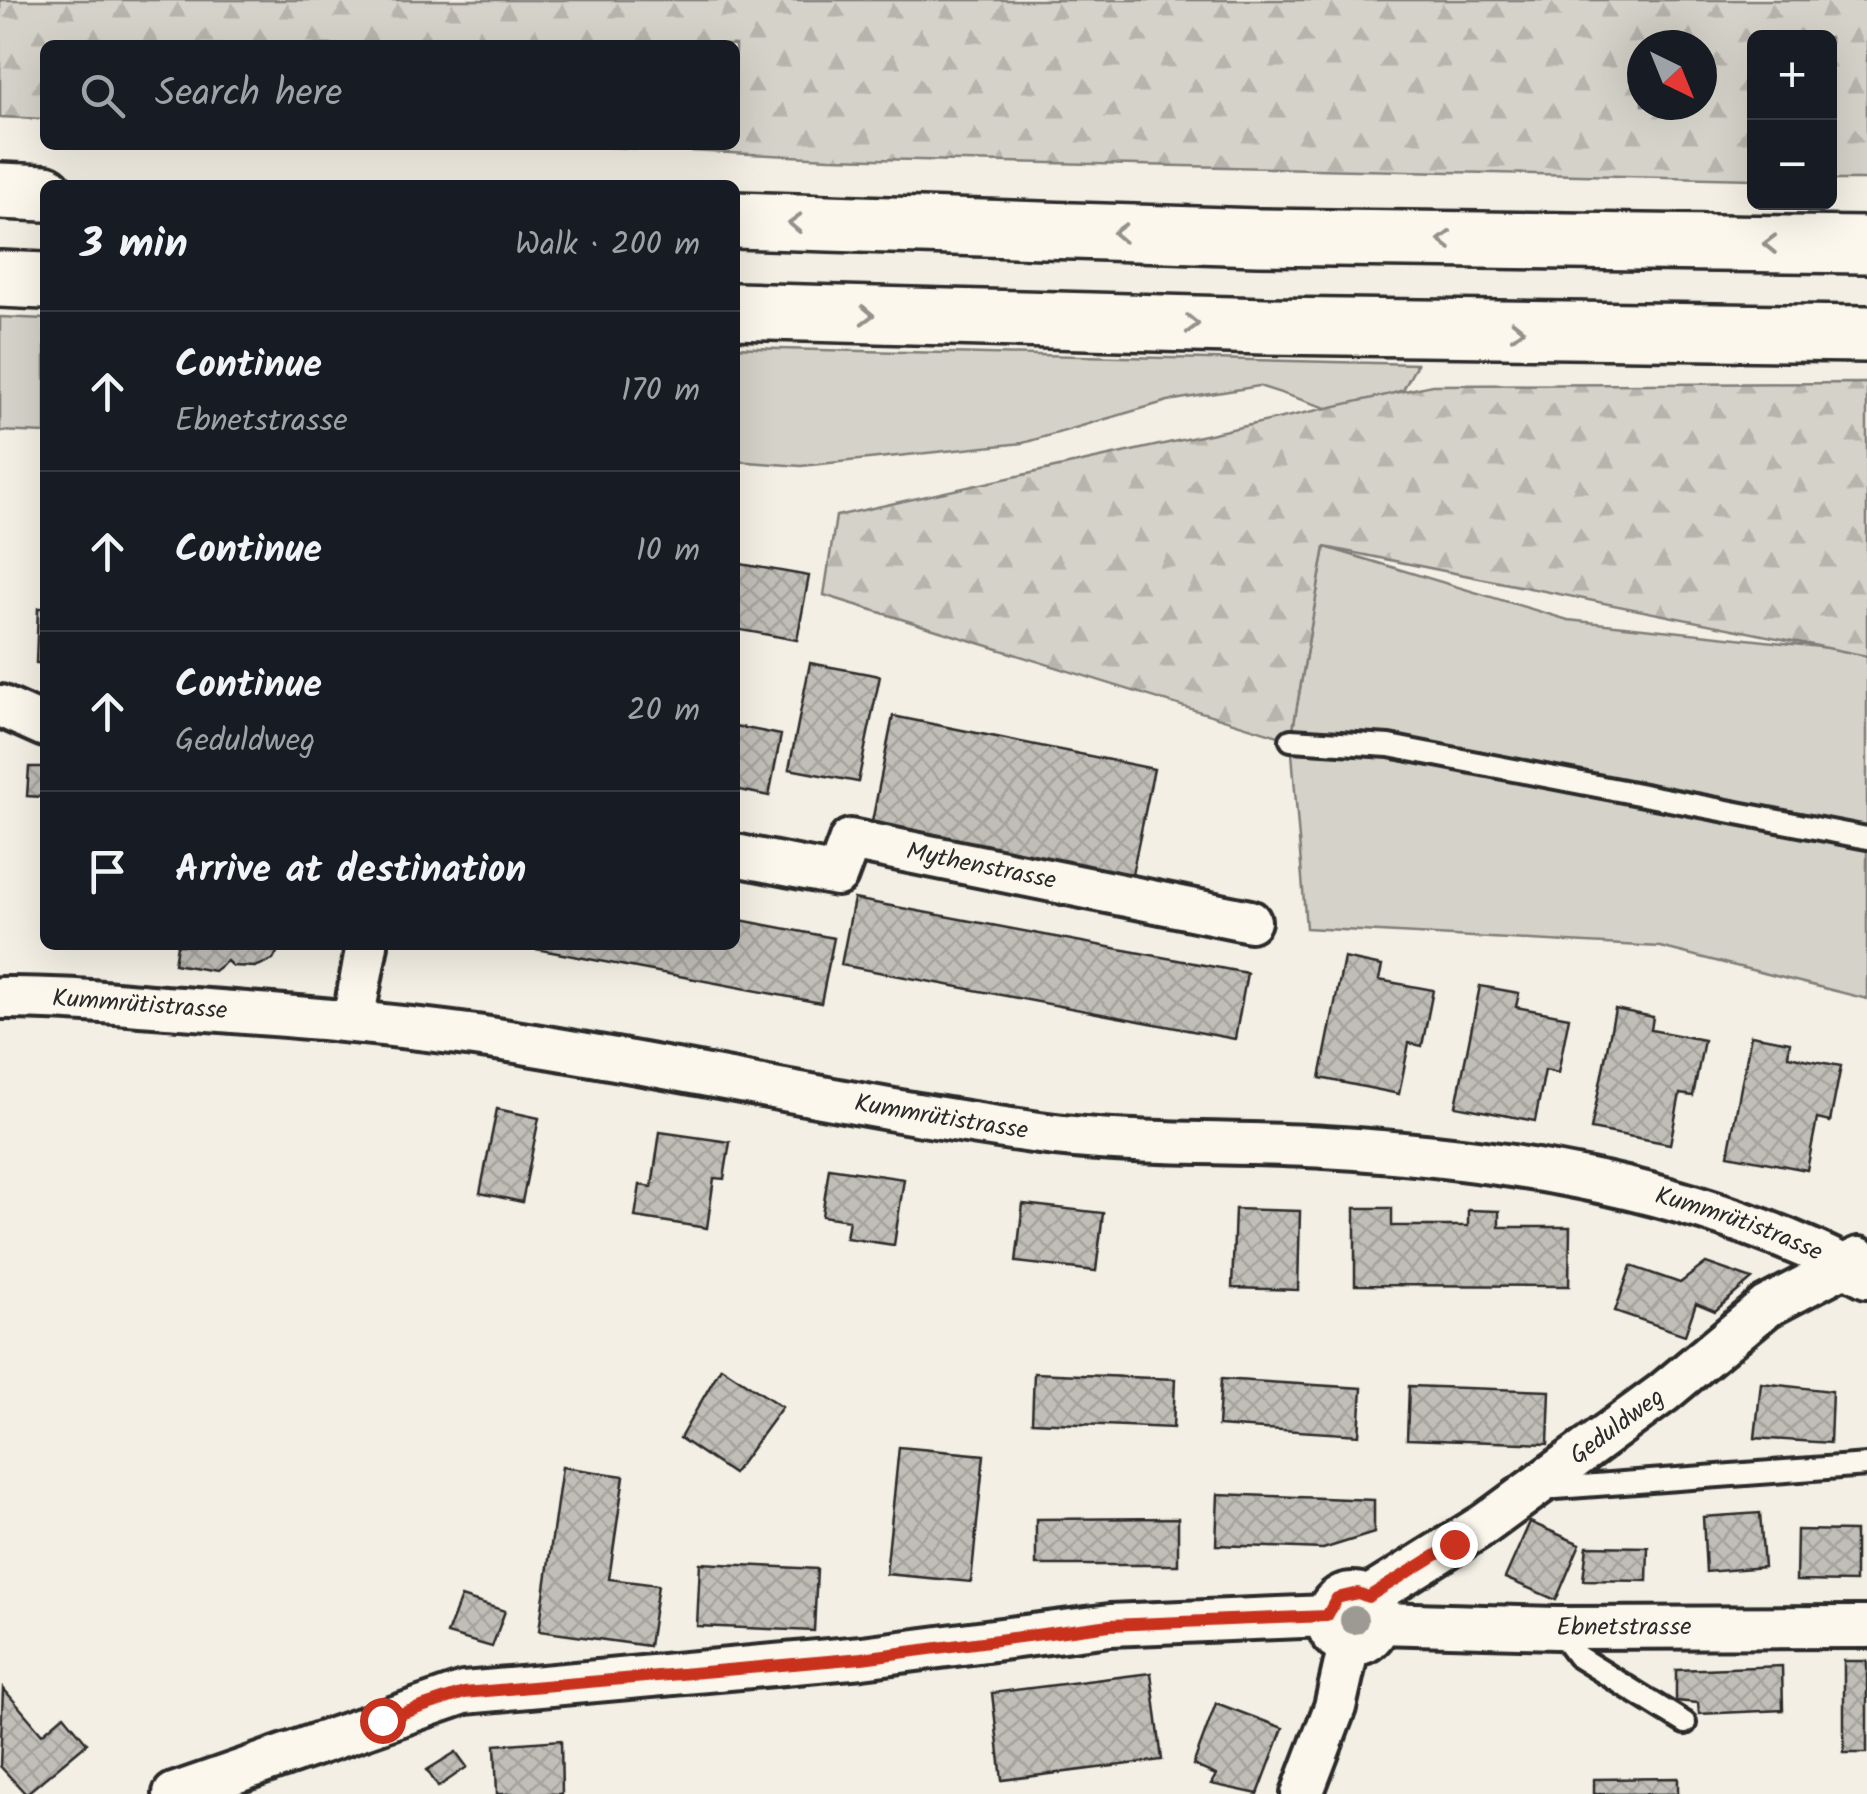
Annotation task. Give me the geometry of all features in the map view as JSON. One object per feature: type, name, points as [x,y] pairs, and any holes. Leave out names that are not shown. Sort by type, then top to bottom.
[{"type":"highway","points":[[0,191],[40,193]]},
{"type":"highway","points":[[740,220],[1278,237],[1867,245]]},
{"type":"highway","points":[[0,279],[40,281]]},
{"type":"highway","points":[[740,311],[1266,326],[1867,334]]},
{"type":"street","points":[[0,706],[40,724]]},
{"type":"street","name":"Mythenstrasse","points":[[740,856],[837,874],[850,840],[1250,921]]},
{"type":"street","points":[[353,1021],[366,950]]},
{"type":"street","name":"Kummrütistrasse","points":[[0,998],[353,1021],[504,1040],[783,1092],[1044,1134],[1212,1145],[1336,1147],[1537,1168],[1636,1189],[1729,1216],[1860,1265]]},
{"type":"street","name":"Geduldweg","points":[[1356,1620],[1663,1393],[1766,1308],[1860,1265]]},
{"type":"street","points":[[1302,1794],[1335,1707],[1356,1620]]},
{"type":"street","name":"Ebnetstrasse","points":[[174,1794],[464,1693],[862,1658],[1110,1625],[1356,1620],[1556,1628],[1867,1627]]},
{"type":"lane","points":[[1292,740],[1389,746],[1867,838]]},
{"type":"lane","points":[[1530,1490],[1867,1466]]},
{"type":"lane","points":[[1556,1628],[1577,1656],[1685,1723]]},
{"type":"green space","points":[[0,0],[1867,0],[1867,180],[1837,180],[1837,30],[1747,30],[1747,179],[830,158],[670,150],[740,150],[740,40],[40,40],[40,119],[0,117]]},
{"type":"green space","points":[[0,317],[40,319],[40,433],[0,431]]},
{"type":"green space","points":[[740,347],[1417,364],[1403,390],[1339,412],[1259,386],[1168,401],[1023,443],[801,466],[740,461]]},
{"type":"green space","points":[[1867,383],[1867,656],[1325,547],[1291,740],[824,595],[836,516],[1432,385]]},
{"type":"green space","points":[[1325,547],[1568,620],[1830,648],[1867,656],[1867,999],[1660,947],[1306,928],[1291,740]]},
{"type":"building","points":[[740,564],[809,576],[797,640],[740,630]]},
{"type":"building","points":[[38,608],[40,608],[40,663],[36,663]]},
{"type":"building","points":[[810,663],[880,676],[858,782],[789,769]]},
{"type":"building","points":[[893,716],[1154,769],[1130,884],[870,832]]},
{"type":"building","points":[[740,727],[781,735],[769,796],[740,790]]},
{"type":"building","points":[[29,767],[40,767],[40,797],[27,796]]},
{"type":"building","points":[[854,899],[1247,973],[1235,1039],[841,965]]},
{"type":"building","points":[[740,920],[834,938],[821,1003],[541,950],[740,950]]},
{"type":"building","points":[[176,950],[278,950],[273,960],[255,967],[232,966],[227,961],[214,971],[174,964]]},
{"type":"building","points":[[1344,958],[1382,966],[1379,980],[1433,990],[1422,1046],[1409,1043],[1399,1094],[1320,1078]]},
{"type":"building","points":[[1480,986],[1519,993],[1516,1007],[1569,1017],[1558,1073],[1545,1070],[1535,1121],[1456,1106]]},
{"type":"building","points":[[1615,1009],[1653,1017],[1651,1030],[1704,1040],[1693,1096],[1680,1094],[1670,1144],[1591,1129]]},
{"type":"building","points":[[1751,1035],[1790,1042],[1788,1056],[1841,1066],[1830,1122],[1817,1119],[1807,1170],[1728,1155]]},
{"type":"building","points":[[497,1109],[539,1118],[522,1202],[480,1193]]},
{"type":"building","points":[[660,1132],[730,1142],[724,1179],[714,1178],[707,1228],[635,1217],[640,1185],[652,1187]]},
{"type":"building","points":[[829,1168],[904,1179],[894,1245],[846,1238],[849,1220],[822,1216]]},
{"type":"building","points":[[1023,1204],[1103,1213],[1096,1271],[1016,1262]]},
{"type":"building","points":[[1355,1208],[1392,1208],[1392,1226],[1468,1226],[1468,1210],[1499,1211],[1499,1227],[1570,1227],[1569,1286],[1355,1285]]},
{"type":"building","points":[[1235,1209],[1300,1211],[1298,1290],[1232,1288]]},
{"type":"building","points":[[1706,1263],[1752,1279],[1715,1311],[1696,1303],[1685,1335],[1615,1311],[1631,1266],[1680,1283]]},
{"type":"building","points":[[721,1367],[782,1407],[733,1474],[680,1438]]},
{"type":"building","points":[[1034,1373],[1175,1379],[1173,1428],[1032,1422]]},
{"type":"building","points":[[1221,1379],[1362,1388],[1359,1435],[1218,1426]]},
{"type":"building","points":[[1761,1383],[1832,1391],[1830,1443],[1755,1438]]},
{"type":"building","points":[[1409,1386],[1550,1391],[1548,1444],[1407,1439]]},
{"type":"building","points":[[899,1447],[984,1455],[971,1582],[886,1574]]},
{"type":"building","points":[[562,1467],[624,1476],[609,1579],[658,1585],[649,1646],[539,1631]]},
{"type":"building","points":[[1218,1494],[1374,1500],[1374,1533],[1323,1549],[1216,1545]]},
{"type":"building","points":[[1760,1513],[1764,1567],[1706,1572],[1703,1517]]},
{"type":"building","points":[[1178,1518],[1178,1565],[1036,1565],[1036,1519]]},
{"type":"building","points":[[1530,1522],[1580,1544],[1556,1600],[1505,1578]]},
{"type":"building","points":[[1797,1530],[1855,1531],[1855,1582],[1796,1581]]},
{"type":"building","points":[[1587,1546],[1648,1547],[1647,1581],[1583,1580]]},
{"type":"building","points":[[700,1563],[817,1569],[814,1631],[697,1626]]},
{"type":"building","points":[[461,1597],[505,1611],[492,1647],[447,1634]]},
{"type":"building","points":[[1844,1661],[1867,1661],[1867,1753],[1844,1753]]},
{"type":"building","points":[[1782,1666],[1783,1710],[1699,1714],[1698,1703],[1676,1701],[1676,1670]]},
{"type":"building","points":[[1151,1673],[1162,1760],[1002,1780],[992,1693]]},
{"type":"building","points":[[3,1688],[42,1734],[64,1715],[87,1743],[26,1794],[0,1766]]},
{"type":"building","points":[[1216,1703],[1283,1728],[1258,1794],[1211,1784],[1216,1775],[1193,1765]]},
{"type":"building","points":[[561,1740],[562,1794],[497,1794],[495,1745]]},
{"type":"building","points":[[456,1752],[467,1767],[438,1787],[427,1770]]},
{"type":"building","points":[[1678,1778],[1678,1794],[1594,1794],[1594,1779]]},
{"type":"route","points":[[382,1720],[464,1693],[862,1658],[1110,1625],[1327,1616],[1337,1598],[1347,1593],[1368,1597],[1454,1544]]}]
